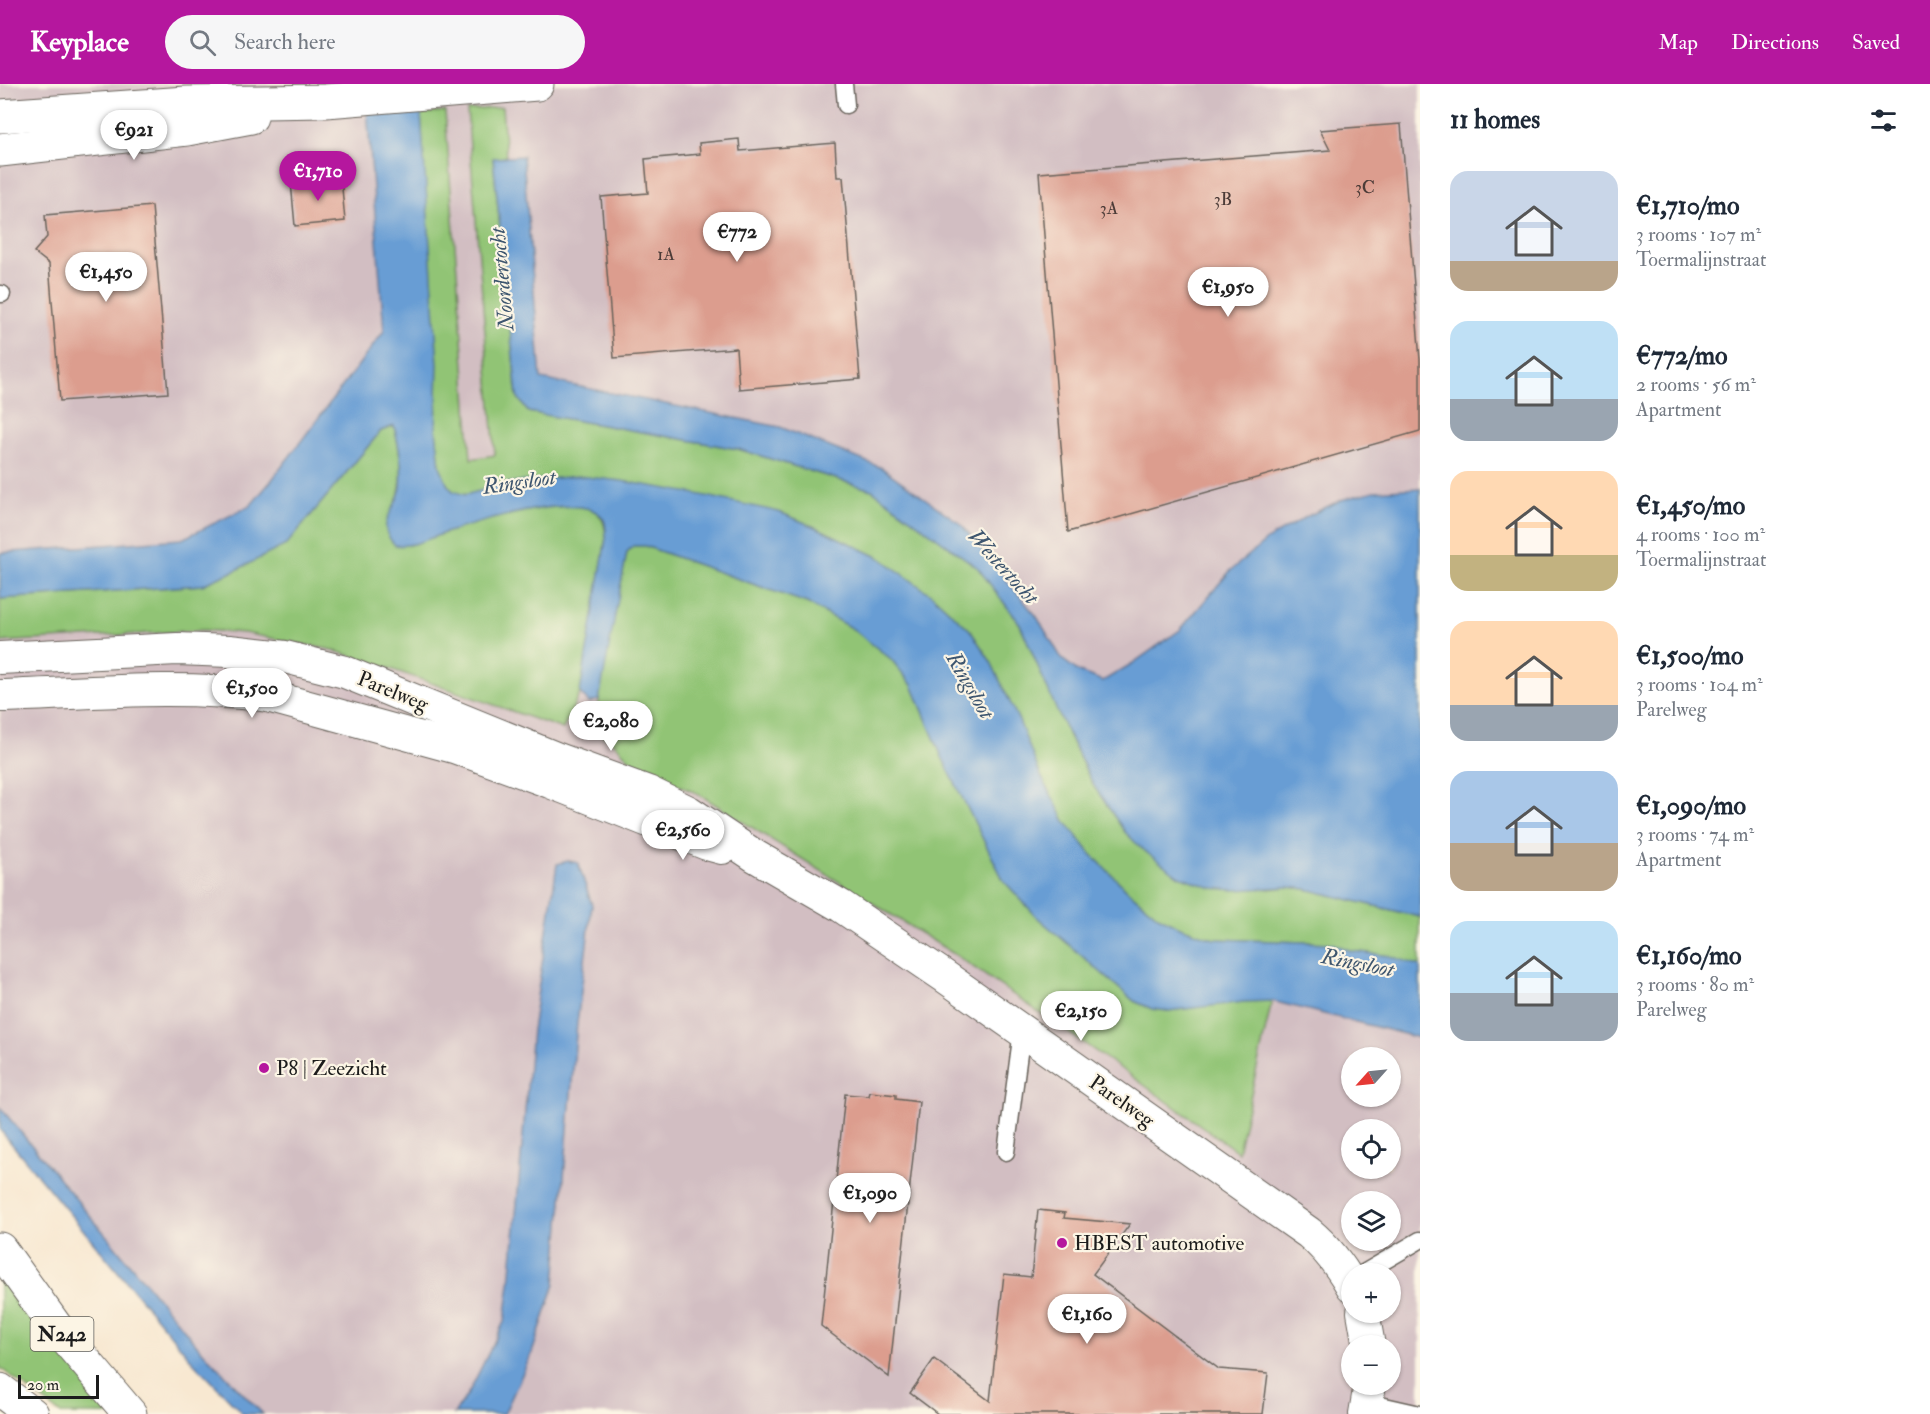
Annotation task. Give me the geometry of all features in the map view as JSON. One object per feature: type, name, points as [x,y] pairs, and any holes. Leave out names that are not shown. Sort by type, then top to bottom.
[{"type":"main road","points":[[0,116],[186,105],[339,100],[537,84]]},
{"type":"main road","points":[[0,150],[186,105]]},
{"type":"main road","name":"N242","points":[[0,1249],[56,1327],[130,1414]]},
{"type":"main road","points":[[0,1390],[32,1414]]},
{"type":"street","name":"Parelweg","points":[[0,658],[141,650],[229,651],[285,657],[345,672],[558,759],[648,792],[689,812],[755,856],[841,906],[1022,1030],[1309,1233],[1323,1244],[1341,1265]]},
{"type":"street","name":"Parelweg","points":[[0,696],[177,690],[238,692],[268,696],[454,747],[707,844],[755,856]]},
{"type":"lane","points":[[844,84],[846,105]]},
{"type":"lane","points":[[1006,1152],[1022,1030]]},
{"type":"lane","points":[[1381,1263],[1420,1240]]},
{"type":"lane","points":[[1367,1400],[1420,1414]]},
{"type":"shaded area","points":[[0,84],[1420,84],[1420,1414],[263,1414],[201,1350],[0,1107]]},
{"type":"green space","points":[[502,107],[506,157],[493,159],[517,396],[528,412],[738,449],[872,490],[978,568],[1020,624],[1078,755],[1094,786],[1125,832],[1179,876],[1269,889],[1288,887],[1306,889],[1420,917],[1420,966],[1390,956],[1352,951],[1331,943],[1214,939],[1180,927],[1158,916],[1129,892],[1091,854],[1065,821],[1040,774],[1019,721],[991,662],[970,630],[933,596],[880,558],[779,512],[540,481],[494,486],[470,494],[462,494],[448,486],[441,468],[436,430],[421,114],[445,111],[471,459],[495,455],[467,110]]},
{"type":"green space","points":[[394,426],[401,473],[396,502],[409,545],[503,516],[558,505],[580,505],[594,510],[602,519],[606,538],[580,693],[563,729],[328,649],[244,633],[204,630],[0,642],[0,599],[202,585],[286,545],[381,431]]},
{"type":"green space","points":[[633,546],[645,546],[807,603],[853,629],[891,659],[912,685],[942,757],[1004,881],[1037,917],[1134,1001],[1152,1009],[1168,1011],[1244,1001],[1272,1001],[1238,1152],[954,954],[697,793],[639,769],[614,743],[595,730],[603,673],[627,552]]},
{"type":"green space","points":[[0,1267],[115,1414],[61,1414],[0,1368]]},
{"type":"water","name":"Ringsloot","points":[[365,84],[419,84],[438,364],[436,430],[440,466],[447,484],[453,491],[465,495],[508,483],[578,476],[622,481],[779,512],[880,558],[933,596],[970,630],[991,662],[1019,721],[1040,774],[1065,821],[1091,854],[1129,892],[1158,916],[1180,927],[1214,939],[1331,943],[1352,951],[1390,956],[1420,966],[1420,1038],[1272,1001],[1168,1011],[1152,1009],[1134,1001],[1037,917],[1004,881],[942,757],[912,685],[891,659],[853,629],[807,603],[645,546],[633,546],[627,552],[599,700],[589,703],[580,693],[606,538],[604,520],[594,511],[577,507],[555,507],[506,516],[415,544],[395,545],[386,530],[386,522],[401,486],[400,456],[394,426],[381,431],[286,545],[234,571],[202,585],[0,599],[0,553],[182,539],[250,506],[384,331]]},
{"type":"water","points":[[523,156],[541,379],[780,427],[882,468],[961,524],[1037,617],[1062,659],[1079,672],[1103,681],[1180,630],[1230,571],[1268,539],[1341,500],[1374,491],[1420,488],[1420,917],[1306,889],[1288,887],[1234,890],[1212,888],[1179,876],[1143,850],[1125,832],[1094,786],[1057,711],[1020,624],[978,568],[872,490],[738,449],[528,412],[517,396],[493,158]]},
{"type":"water","points":[[568,861],[578,863],[592,905],[577,1023],[555,1284],[532,1353],[504,1414],[454,1414],[469,1392],[505,1320],[532,1030],[557,864]]},
{"type":"water","points":[[0,1107],[201,1350],[263,1414],[243,1414],[194,1363],[0,1130]]},
{"type":"building","points":[[1401,124],[1420,360],[1420,431],[1068,532],[1039,173],[1330,150],[1320,130]]},
{"type":"building","points":[[739,139],[740,151],[835,143],[837,177],[843,177],[860,379],[739,389],[736,348],[614,358],[601,197],[648,193],[645,159],[700,154],[699,143]]},
{"type":"building","points":[[341,177],[345,221],[295,226],[291,182]]},
{"type":"building","points":[[152,206],[168,393],[60,401],[49,264],[34,252],[47,237],[45,215]]},
{"type":"building","points":[[870,1092],[896,1095],[896,1099],[919,1102],[889,1377],[821,1326],[845,1094],[869,1096]]},
{"type":"building","points":[[1038,1210],[1065,1213],[1064,1218],[1130,1224],[1093,1274],[1219,1369],[1268,1373],[1263,1414],[938,1414],[910,1393],[934,1359],[990,1401],[1004,1274],[1031,1277]]},
{"type":"place","name":"P8 | Zeezicht","points":[[264,1068]]},
{"type":"place","name":"HBEST automotive","points":[[1062,1243]]},
{"type":"water label","name":"Noordertocht","points":[[501,279]]},
{"type":"water label","name":"Westertocht","points":[[1004,566]]}]
